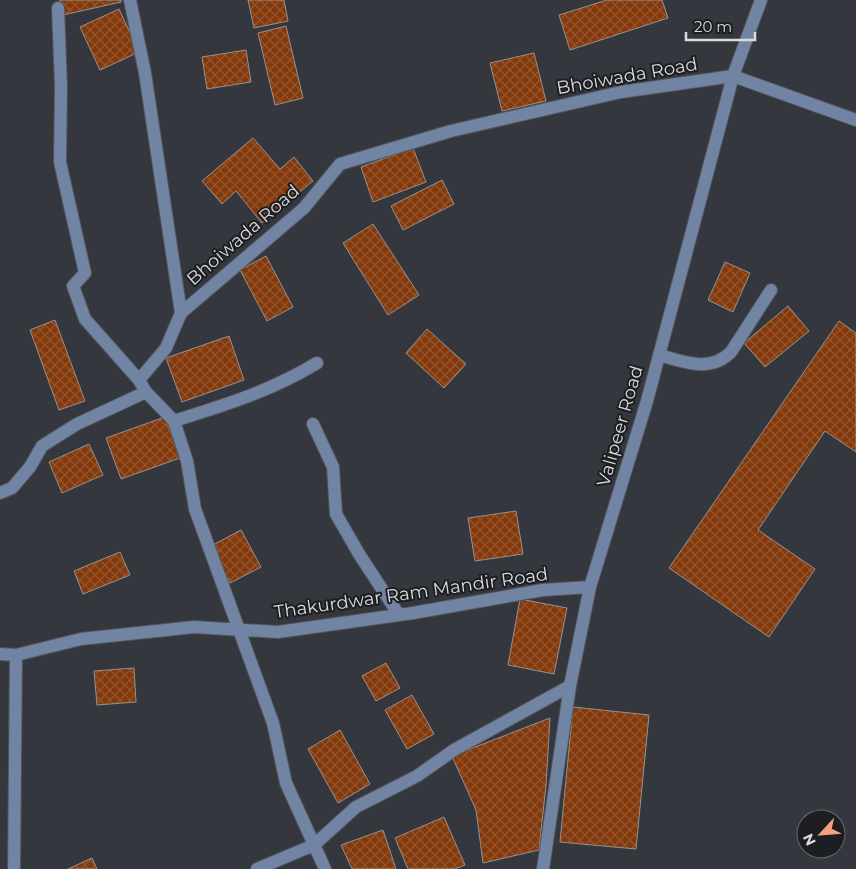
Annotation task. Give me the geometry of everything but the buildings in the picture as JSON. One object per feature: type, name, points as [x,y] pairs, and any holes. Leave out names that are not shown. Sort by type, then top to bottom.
[{"type":"street","points":[[130,0],[145,73],[181,313]]},
{"type":"street","name":"Valipeer Road","points":[[543,869],[570,686],[590,587],[660,355],[733,76],[761,0]]},
{"type":"street","points":[[58,8],[62,87],[60,162],[85,273],[73,286],[85,319],[139,380],[146,392],[174,421],[187,461],[196,509],[273,723],[286,783],[325,869]]},
{"type":"street","points":[[733,76],[856,120]]},
{"type":"street","name":"Bhoiwada Road","points":[[139,380],[166,348],[181,313],[304,208],[340,164],[451,131],[621,92],[733,76]]},
{"type":"street","points":[[660,355],[694,365],[712,365],[723,360],[731,352],[771,290]]},
{"type":"street","points":[[174,421],[253,396],[317,363]]},
{"type":"street","points":[[0,493],[12,488],[30,467],[42,446],[77,424],[146,392]]},
{"type":"street","points":[[313,424],[333,467],[336,514],[359,554],[399,615]]},
{"type":"street","name":"Thakurdwar Ram Mandir Road","points":[[0,654],[16,655],[81,639],[194,627],[278,632],[399,615],[543,590],[590,587]]},
{"type":"street","points":[[14,869],[16,655]]},
{"type":"street","points":[[257,869],[314,845],[356,807],[417,776],[454,750],[570,686]]}]
